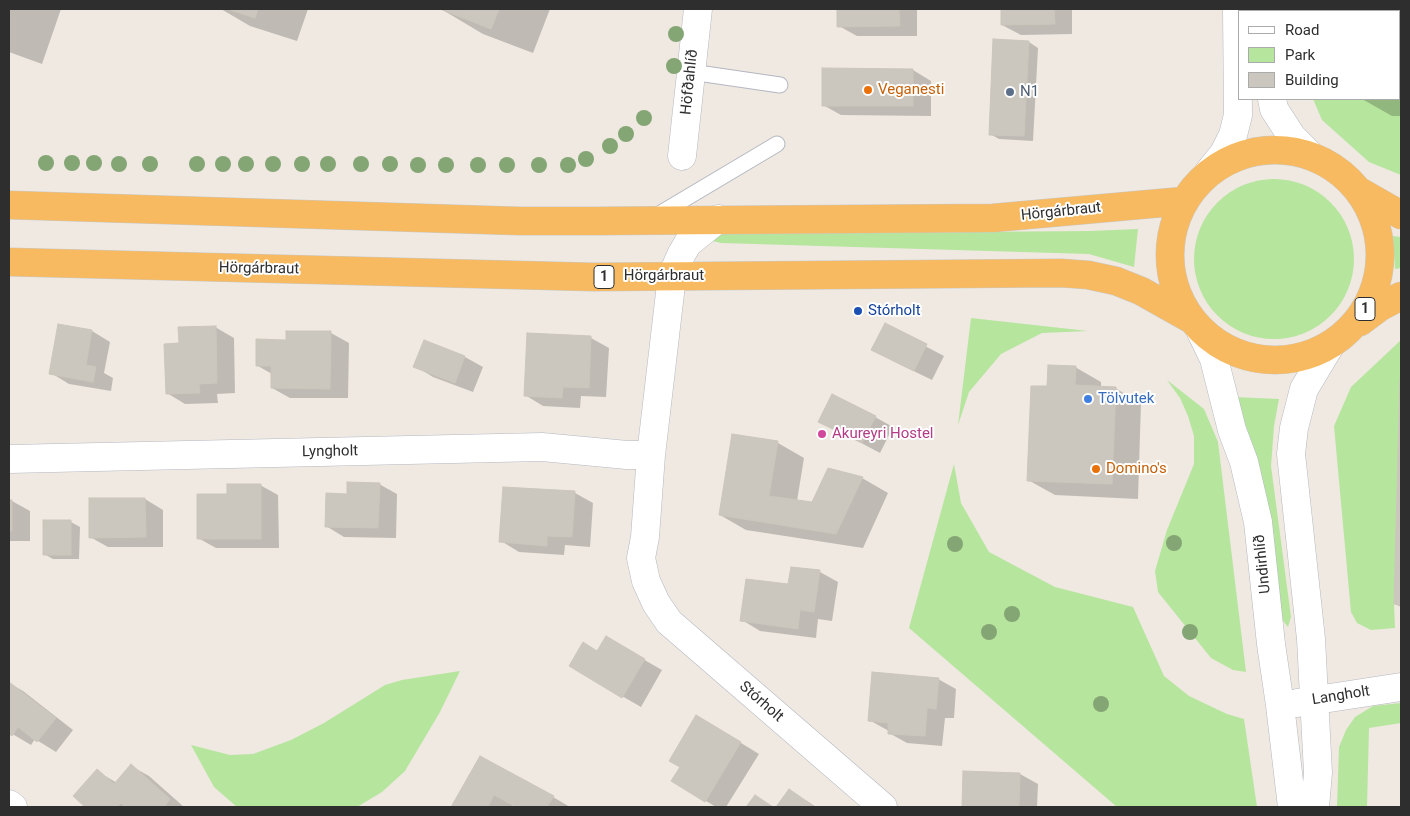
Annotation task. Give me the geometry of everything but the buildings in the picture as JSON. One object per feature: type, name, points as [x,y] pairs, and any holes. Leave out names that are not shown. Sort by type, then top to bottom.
[{"type":"highway","name":"Hörgárbraut","points":[[1194,324],[1179,300],[1172,280],[1169,260],[1170,240],[1175,220],[1184,201],[1208,173],[1231,159],[1257,151],[1284,150],[1310,156],[1328,164],[1344,175],[1358,190],[1373,216],[1380,245],[1379,274],[1369,302],[1352,327]]},
{"type":"highway","name":"Hörgárbraut","points":[[1358,190],[1401,214]]},
{"type":"highway","name":"Hörgárbraut","points":[[9,205],[518,221],[993,218],[1184,201]]},
{"type":"highway","name":"Hörgárbraut","points":[[9,262],[550,276],[1088,274],[1116,281],[1141,291],[1194,324],[1222,347],[1249,358],[1277,361],[1305,356],[1331,344],[1380,307],[1401,296]]},
{"type":"street","name":"Höfðahlíð","points":[[682,156],[698,9]]},
{"type":"street","points":[[1208,173],[1229,144],[1238,115],[1238,9]]},
{"type":"street","points":[[1272,100],[1274,109],[1292,137],[1310,156]]},
{"type":"street","name":"Stórholt","points":[[718,219],[688,243],[672,276],[651,455],[642,558],[646,581],[656,603],[669,622],[883,807]]},
{"type":"street","name":"Undirhlíð","points":[[1194,324],[1214,359],[1232,430],[1244,462],[1258,522],[1271,644],[1292,807]]},
{"type":"street","points":[[1315,807],[1318,773],[1311,639],[1291,454],[1294,428],[1304,389],[1331,344]]},
{"type":"street","name":"Lyngholt","points":[[9,459],[542,447],[627,455],[651,455]]},
{"type":"street","name":"Langholt","points":[[1280,705],[1401,687]]},
{"type":"street","points":[[9,804],[13,807]]},
{"type":"lane","points":[[691,72],[780,85]]},
{"type":"lane","points":[[649,220],[777,144]]},
{"type":"green space","points":[[1401,9],[1401,175],[1369,162],[1322,120],[1313,100],[1400,100],[1400,10],[1297,10]]},
{"type":"green space","points":[[1266,179],[1282,179],[1312,188],[1331,202],[1348,228],[1354,251],[1354,267],[1348,290],[1331,316],[1312,330],[1297,336],[1282,339],[1266,339],[1236,330],[1212,310],[1203,297],[1197,282],[1194,267],[1194,251],[1203,221],[1223,197],[1236,188],[1251,182]]},
{"type":"green space","points":[[1138,229],[1134,267],[1089,254],[721,243],[700,238],[721,234]]},
{"type":"green space","points":[[1393,236],[1401,237],[1401,268],[1395,269]]},
{"type":"green space","points":[[971,318],[1088,331],[1042,333],[1001,354],[969,392],[958,425]]},
{"type":"green space","points":[[1401,340],[1395,628],[1371,630],[1357,623],[1351,612],[1334,426],[1351,387]]},
{"type":"green space","points":[[1167,380],[1204,409],[1218,442],[1246,672],[1233,670],[1211,658],[1158,592],[1155,571],[1167,530],[1194,464],[1194,436],[1188,416],[1180,398]]},
{"type":"green space","points":[[1233,397],[1279,399],[1274,426],[1271,466],[1291,617],[1288,627],[1281,618],[1260,467],[1242,425]]},
{"type":"green space","points":[[954,464],[961,503],[989,552],[1055,587],[1133,607],[1164,676],[1189,696],[1227,714],[1244,719],[1257,807],[1117,807],[909,628]]},
{"type":"green space","points":[[460,671],[440,712],[405,771],[382,792],[357,807],[237,807],[214,787],[191,745],[230,755],[253,754],[291,740],[324,723],[385,685],[402,680]]},
{"type":"green space","points":[[1401,703],[1401,723],[1369,728],[1367,807],[1337,807],[1339,747],[1346,730],[1355,717],[1373,706]]},
{"type":"place","name":"Veganesti","points":[[868,90]]},
{"type":"place","name":"N1","points":[[1010,92]]},
{"type":"place","name":"Stórholt","points":[[858,311]]},
{"type":"place","name":"Tölvutek","points":[[1088,399]]},
{"type":"place","name":"Akureyri Hostel","points":[[822,434]]},
{"type":"place","name":"Domino's","points":[[1096,469]]}]
